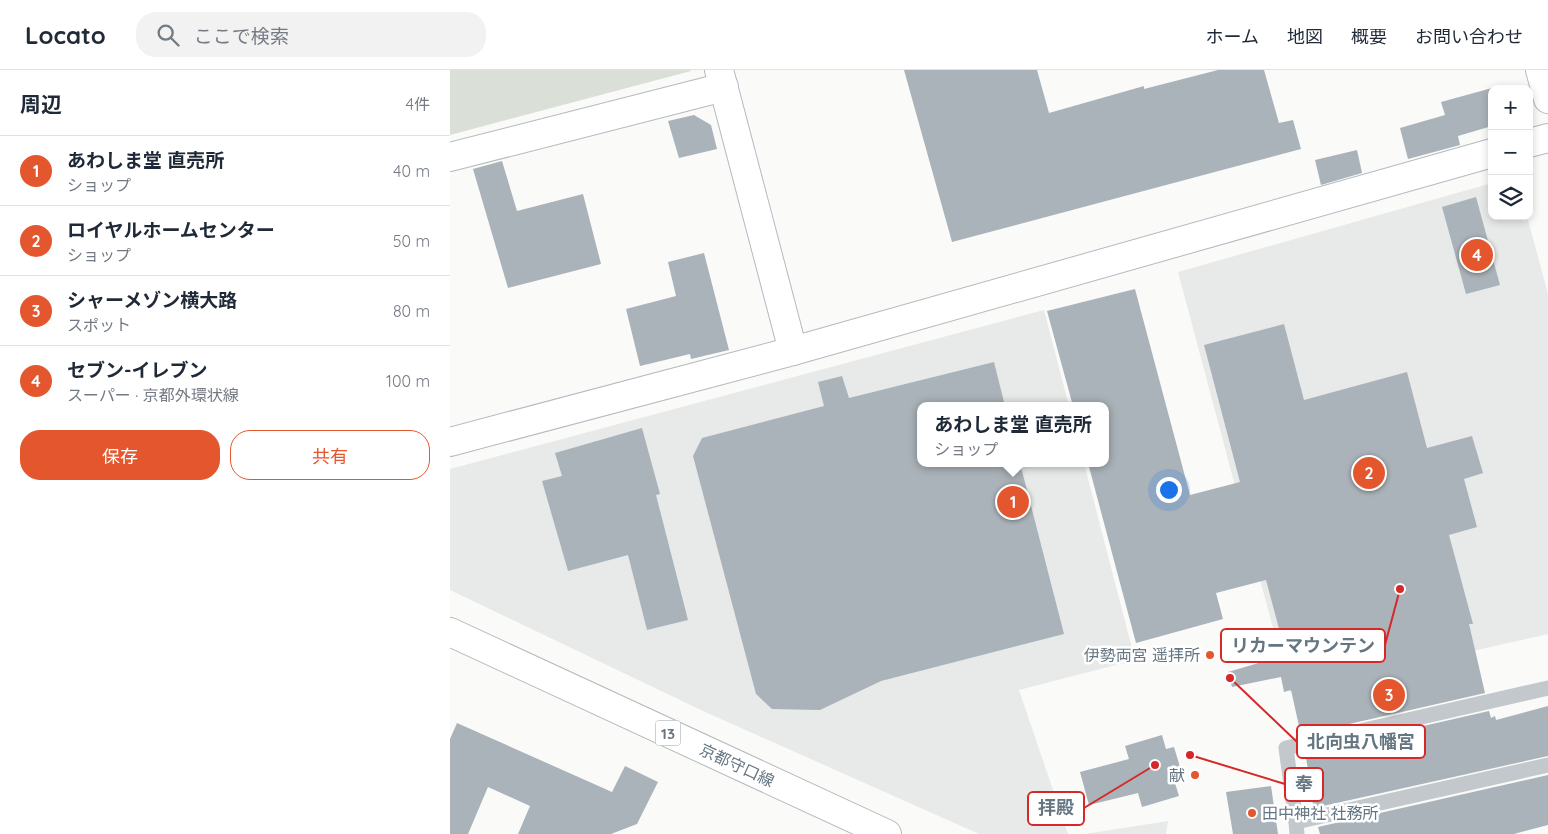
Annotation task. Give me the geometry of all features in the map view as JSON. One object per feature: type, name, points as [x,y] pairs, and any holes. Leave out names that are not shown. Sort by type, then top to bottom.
[{"type":"street","points":[[1540,70],[1548,99]]},
{"type":"street","points":[[450,157],[721,78],[793,351]]},
{"type":"street","points":[[1533,142],[1548,138]]},
{"type":"street","points":[[450,442],[793,351],[1488,155]]},
{"type":"street","name":"京都守口線","points":[[450,632],[887,834]]},
{"type":"lane","points":[[1548,688],[1286,748],[1297,828],[1548,765]]},
{"type":"shaded area","points":[[450,70],[690,70],[691,71],[450,135]]},
{"type":"shaded area","points":[[1488,184],[1488,220],[1528,220],[1548,294],[1548,634],[1290,692],[1178,272]]},
{"type":"shaded area","points":[[1044,310],[1068,402],[917,402],[917,467],[1085,467],[1135,660],[1019,690],[1068,834],[979,834],[703,711],[450,590],[450,469]]},
{"type":"shaded area","points":[[1168,821],[1166,834],[1085,834]]},
{"type":"building","points":[[904,70],[1037,70],[1049,113],[1144,86],[1144,89],[1218,70],[1264,70],[1279,123],[1293,120],[1301,149],[952,242]]},
{"type":"building","points":[[1488,89],[1488,127],[1458,136],[1460,145],[1408,159],[1400,128],[1445,115],[1441,102]]},
{"type":"building","points":[[694,115],[711,125],[717,149],[679,158],[668,121]]},
{"type":"building","points":[[1357,150],[1362,173],[1321,185],[1315,160]]},
{"type":"building","points":[[502,161],[517,211],[583,194],[601,264],[508,288],[473,169]]},
{"type":"building","points":[[1476,197],[1500,285],[1466,294],[1442,207]]},
{"type":"building","points":[[704,253],[729,350],[691,359],[690,354],[640,366],[626,309],[676,296],[668,262]]},
{"type":"building","points":[[1135,289],[1190,495],[1240,482],[1204,345],[1284,324],[1304,400],[1407,372],[1427,448],[1472,436],[1483,473],[1464,479],[1477,527],[1449,535],[1473,624],[1469,624],[1485,693],[1301,735],[1291,690],[1284,692],[1281,677],[1232,687],[1228,672],[1286,655],[1266,580],[1216,593],[1223,619],[1136,643],[1089,467],[1109,467],[1109,402],[1072,402],[1047,311]]},
{"type":"building","points":[[994,362],[1004,402],[917,402],[917,467],[1021,467],[1064,634],[881,681],[820,710],[772,709],[756,694],[693,456],[702,438],[824,406],[818,382],[842,376],[849,398]]},
{"type":"building","points":[[642,428],[660,494],[656,495],[688,620],[647,630],[628,555],[568,571],[542,481],[562,476],[555,453]]},
{"type":"building","points":[[1548,706],[1548,756],[1314,808],[1304,770],[1308,769],[1305,753],[1489,711],[1491,718],[1495,716],[1496,720]]},
{"type":"building","points":[[457,723],[612,792],[625,766],[658,782],[637,824],[611,834],[518,834],[530,806],[488,787],[468,834],[450,834],[450,739]]},
{"type":"building","points":[[1162,735],[1166,749],[1174,747],[1184,780],[1175,783],[1179,796],[1142,807],[1138,793],[1089,805],[1080,772],[1129,759],[1125,746]]},
{"type":"building","points":[[1548,775],[1548,825],[1514,834],[1320,834],[1318,827]]},
{"type":"building","name":"田中神社 社務所","points":[[1271,786],[1278,834],[1233,834],[1226,792]]},
{"type":"place","name":"セブン-イレブン","points":[[1477,255]]},
{"type":"place","name":"ロイヤルホームセンター","points":[[1369,473]]},
{"type":"place","name":"あわしま堂 直売所","points":[[1013,502]]},
{"type":"place","name":"リカーマウンテン","points":[[1400,589]]},
{"type":"place","name":"伊勢両宮 遥拝所","points":[[1210,655]]},
{"type":"place","name":"北向虫八幡宮","points":[[1230,678]]},
{"type":"place","name":"シャーメゾン横大路","points":[[1389,695]]},
{"type":"place","name":"奉","points":[[1190,755]]},
{"type":"place","name":"拝殿","points":[[1155,765]]},
{"type":"place","name":"献","points":[[1195,775]]},
{"type":"place","name":"田中神社 社務所","points":[[1252,813]]}]
